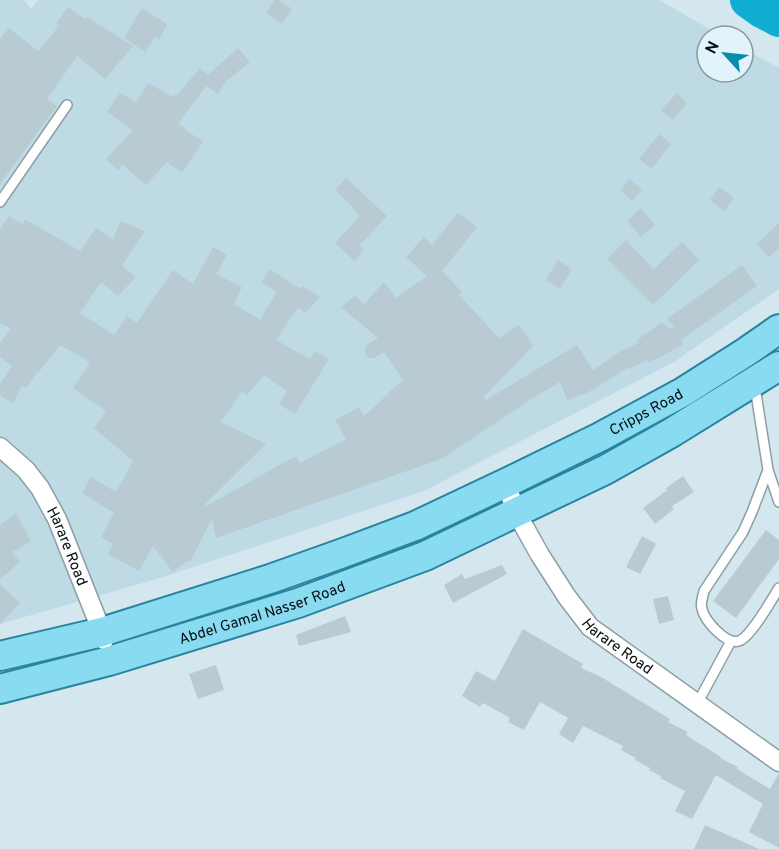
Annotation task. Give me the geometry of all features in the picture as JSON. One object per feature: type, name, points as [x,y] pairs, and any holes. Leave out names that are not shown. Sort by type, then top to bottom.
[{"type":"main road","name":"Cripps Road","points":[[506,483],[600,437],[683,392],[779,329]]},
{"type":"main road","name":"Cripps Road","points":[[516,512],[605,470],[671,433],[779,366]]},
{"type":"main road","name":"Abdel Gamal Nasser Road","points":[[0,656],[102,632],[270,579],[415,526],[506,483]]},
{"type":"main road","name":"Abdel Gamal Nasser Road","points":[[0,689],[109,661],[298,603],[425,556],[516,512]]},
{"type":"street","name":"Harare Road","points":[[0,447],[26,470],[40,488],[57,519],[102,632],[109,661]]},
{"type":"street","name":"Harare Road","points":[[506,483],[516,512],[540,555],[590,627],[779,762]]},
{"type":"lane","points":[[0,202],[67,105]]},
{"type":"lane","points":[[755,382],[768,470],[779,502]]},
{"type":"lane","points":[[768,470],[742,532],[704,591],[702,609],[708,621],[723,636],[739,641],[748,635],[779,588]]},
{"type":"lane","points":[[697,704],[731,640]]},
{"type":"shaded area","points":[[0,0],[24,0],[31,9],[38,0],[659,0],[701,24],[695,24],[695,84],[755,84],[755,55],[779,68],[779,289],[674,362],[424,491],[160,578],[0,624]]},
{"type":"building","points":[[274,0],[279,0],[292,9],[282,24],[266,13]]},
{"type":"building","points":[[68,7],[133,46],[105,79],[77,56],[47,99],[57,106],[0,184],[0,39],[9,28],[38,51],[59,26],[56,24]]},
{"type":"building","points":[[142,8],[167,24],[159,40],[155,37],[145,52],[124,38]]},
{"type":"building","points":[[238,48],[250,62],[226,81],[218,94],[206,86],[178,124],[203,141],[182,173],[167,162],[146,185],[123,165],[118,170],[106,159],[133,130],[107,112],[120,93],[136,102],[148,83],[173,97],[176,96],[200,68],[208,75]]},
{"type":"building","points":[[677,93],[687,104],[672,120],[661,110]]},
{"type":"building","points":[[659,134],[671,144],[652,169],[639,159]]},
{"type":"building","points":[[346,178],[387,216],[360,245],[364,250],[354,261],[335,243],[360,216],[335,190]]},
{"type":"building","points":[[630,179],[642,190],[632,201],[620,190]]},
{"type":"building","points":[[719,187],[734,198],[724,211],[710,200]]},
{"type":"building","points":[[641,208],[655,225],[641,237],[627,221]]},
{"type":"building","points":[[458,213],[477,227],[442,271],[462,292],[459,295],[499,338],[519,325],[533,346],[483,398],[486,400],[577,345],[593,370],[621,351],[638,343],[637,340],[661,323],[671,329],[674,326],[667,319],[742,265],[757,286],[681,340],[683,345],[648,363],[647,360],[630,369],[629,367],[589,392],[567,400],[560,382],[441,459],[216,538],[212,518],[190,562],[187,561],[173,572],[153,546],[139,571],[108,554],[113,544],[101,537],[114,513],[82,493],[91,477],[116,492],[133,461],[94,428],[106,411],[73,388],[90,362],[60,345],[26,388],[22,385],[13,404],[0,395],[0,384],[12,366],[0,357],[0,343],[11,328],[0,323],[0,229],[9,216],[23,225],[25,219],[80,251],[96,228],[113,240],[120,221],[145,231],[122,266],[136,277],[118,296],[101,282],[80,313],[114,335],[127,316],[137,323],[173,270],[193,284],[213,247],[227,255],[216,274],[242,287],[234,304],[260,320],[277,292],[261,282],[270,269],[300,289],[302,286],[320,297],[305,313],[298,307],[276,340],[310,359],[315,351],[329,359],[295,414],[279,404],[287,391],[264,375],[247,395],[242,391],[221,422],[266,444],[205,504],[206,506],[296,456],[300,463],[346,439],[335,420],[359,407],[364,416],[387,395],[390,397],[388,393],[403,380],[384,352],[374,358],[368,358],[365,346],[378,338],[341,307],[355,296],[364,304],[384,282],[396,298],[427,276],[406,257],[424,237],[432,245]]},
{"type":"building","points":[[779,223],[779,248],[769,257],[757,244]]},
{"type":"building","points":[[626,240],[654,269],[682,242],[699,260],[653,305],[607,259]]},
{"type":"building","points":[[558,260],[572,269],[560,289],[546,280]]},
{"type":"building","points":[[683,476],[694,492],[672,506],[674,509],[655,524],[643,508]]},
{"type":"building","points":[[16,513],[31,541],[12,552],[20,562],[0,579],[0,525]]},
{"type":"building","points":[[766,530],[779,540],[779,559],[736,618],[713,601]]},
{"type":"building","points":[[642,536],[656,544],[640,574],[626,567]]},
{"type":"building","points":[[502,565],[507,574],[453,603],[444,585],[462,574],[465,579]]},
{"type":"building","points":[[0,584],[20,603],[0,624]]},
{"type":"building","points":[[668,596],[674,620],[659,624],[653,599]]},
{"type":"building","points":[[345,616],[351,632],[299,646],[296,635]]},
{"type":"building","points":[[523,629],[583,664],[581,668],[601,677],[670,719],[668,722],[688,732],[686,735],[770,789],[779,773],[779,848],[749,832],[763,804],[716,775],[692,819],[675,811],[685,791],[660,778],[661,776],[649,770],[650,768],[621,750],[623,746],[583,726],[573,743],[559,734],[568,718],[540,702],[524,730],[508,722],[510,718],[483,703],[480,707],[462,696],[476,671],[495,681]]},
{"type":"building","points":[[216,665],[224,690],[198,699],[189,674]]},
{"type":"building","points":[[705,825],[759,849],[694,849]]},
{"type":"waterway","points":[[748,0],[779,19]]}]
